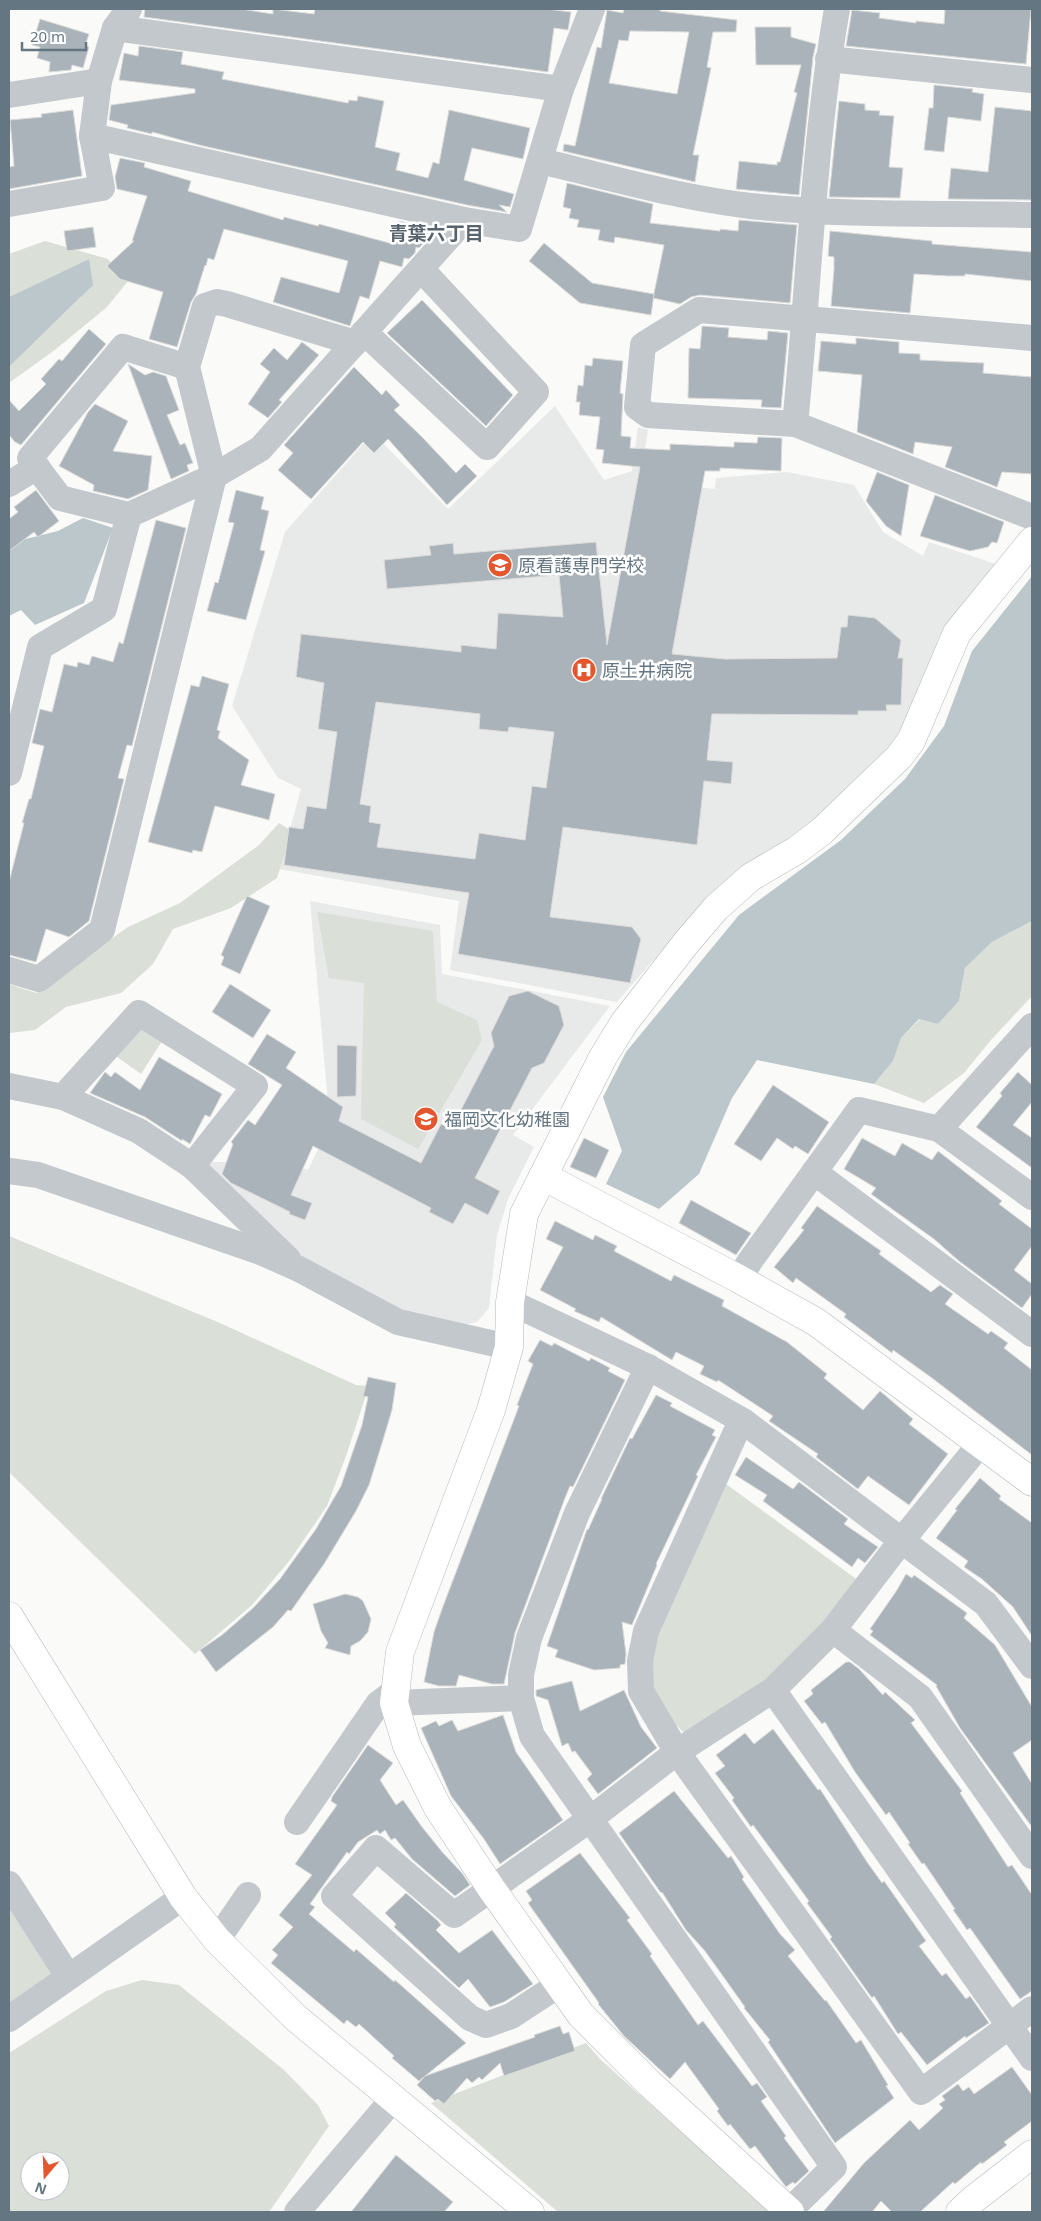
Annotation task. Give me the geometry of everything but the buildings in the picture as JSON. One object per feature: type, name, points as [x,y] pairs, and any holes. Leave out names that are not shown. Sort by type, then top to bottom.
[{"type":"street","points":[[92,136],[464,220],[519,229],[561,89],[592,9]]},
{"type":"street","points":[[795,424],[806,320],[812,211],[828,59],[837,9]]},
{"type":"street","points":[[9,204],[102,188],[92,136],[99,81],[122,19],[561,89]]},
{"type":"street","points":[[828,59],[1032,80]]},
{"type":"street","points":[[9,95],[99,81]]},
{"type":"street","points":[[540,160],[694,197],[751,206],[812,211],[1032,215]]},
{"type":"street","points":[[187,367],[122,347],[30,458],[60,498],[129,515],[214,476],[260,449],[464,220]]},
{"type":"street","points":[[9,970],[39,978],[102,930],[214,476],[187,367],[205,306],[217,302],[359,338],[487,447],[536,392],[421,269]]},
{"type":"street","points":[[1032,338],[699,310],[643,345],[638,407],[648,415],[795,424],[1032,517]]},
{"type":"street","points":[[9,484],[37,467]]},
{"type":"street","points":[[9,773],[40,647],[104,609],[129,515]]},
{"type":"street","points":[[648,1367],[577,1514],[529,1638],[520,1675],[521,1698],[532,1736],[589,1820],[834,2167],[790,2212],[650,2084],[582,2015],[492,1888],[438,1808],[408,1746],[394,1698],[400,1652],[491,1410],[509,1348],[510,1302],[524,1214],[603,1057],[624,1023],[686,943],[716,908],[752,878],[797,850],[822,831],[899,757],[911,741],[957,633],[1032,541]]},
{"type":"street","points":[[63,1097],[140,1014],[255,1086],[192,1166]]},
{"type":"street","points":[[940,1129],[1028,1040]]},
{"type":"street","points":[[9,1086],[63,1097],[139,1131],[192,1166],[299,1269]]},
{"type":"street","points":[[739,1279],[859,1110],[940,1129],[1032,1197]]},
{"type":"street","points":[[9,1171],[38,1174],[263,1253],[299,1269],[398,1322],[509,1348]]},
{"type":"street","points":[[814,1172],[1032,1334]]},
{"type":"street","points":[[543,1176],[739,1279],[816,1322],[1032,1482]]},
{"type":"street","points":[[510,1302],[648,1367],[743,1421],[986,1604],[1032,1666]]},
{"type":"street","points":[[743,1421],[646,1631],[640,1661],[641,1691],[677,1752],[921,2092],[1032,2009]]},
{"type":"street","points":[[560,1984],[511,2016],[486,2025],[470,2018],[334,1896],[376,1848],[454,1915],[589,1820],[677,1752],[773,1690],[833,1630],[902,1540],[981,1443]]},
{"type":"street","points":[[9,1616],[183,1897],[217,1940],[296,2018],[530,2212]]},
{"type":"street","points":[[833,1630],[920,1697],[1032,1856]]},
{"type":"street","points":[[773,1690],[1032,2058]]},
{"type":"street","points":[[298,1822],[378,1704],[394,1698],[521,1698]]},
{"type":"street","points":[[9,1884],[68,1976]]},
{"type":"street","points":[[217,1940],[248,1894]]},
{"type":"street","points":[[9,2019],[183,1897]]},
{"type":"street","points":[[297,2212],[393,2099]]},
{"type":"street","points":[[960,2212],[1032,2154]]},
{"type":"shaded area","points":[[45,241],[108,259],[128,281],[107,307],[56,349],[9,383],[9,367],[81,297],[89,259],[9,297],[9,254]]},
{"type":"shaded area","points":[[89,259],[93,285],[9,367],[9,297]]},
{"type":"shaded area","name":"原土井病院","points":[[555,406],[604,480],[632,471],[638,427],[648,430],[640,480],[715,489],[716,478],[787,472],[854,485],[883,532],[923,556],[929,542],[999,565],[940,635],[895,747],[806,835],[670,941],[617,1002],[450,970],[459,901],[279,869],[301,789],[278,778],[232,706],[285,532],[373,433],[448,509]]},
{"type":"shaded area","points":[[83,518],[113,528],[84,603],[35,625],[21,610],[9,616],[9,543],[58,531]]},
{"type":"shaded area","points":[[1032,576],[1032,921],[992,942],[965,968],[959,1001],[938,1024],[919,1019],[901,1038],[893,1061],[874,1084],[757,1060],[732,1098],[699,1174],[659,1209],[606,1184],[622,1151],[603,1097],[626,1052],[739,915],[841,840],[905,779],[944,726],[972,651]]},
{"type":"shaded area","points":[[279,823],[292,831],[277,878],[231,908],[173,929],[153,964],[121,993],[66,1007],[35,1030],[9,1033],[9,984],[36,993],[128,927],[180,903],[259,845]]},
{"type":"shaded area","name":"福岡文化幼稚園","points":[[310,901],[440,925],[442,974],[610,1006],[513,1135],[534,1147],[508,1199],[497,1235],[489,1308],[477,1322],[457,1326],[405,1313],[323,1274],[207,1177],[202,1162],[236,1162],[268,1155],[308,1170],[325,1135],[328,1102]]},
{"type":"shaded area","points":[[317,912],[433,931],[437,1002],[477,1020],[482,1040],[418,1149],[361,1119],[364,983],[329,978]]},
{"type":"shaded area","points":[[1032,921],[1032,996],[991,1040],[964,1073],[924,1103],[874,1084],[893,1061],[901,1038],[920,1019],[938,1024],[959,1001],[965,968],[992,942]]},
{"type":"shaded area","points":[[141,1023],[164,1038],[141,1074],[113,1054]]},
{"type":"shaded area","points":[[9,1236],[220,1323],[356,1385],[369,1386],[327,1506],[290,1560],[252,1605],[195,1654],[9,1472]]},
{"type":"shaded area","points":[[726,1484],[859,1581],[825,1626],[762,1685],[684,1733],[656,1704],[647,1674],[655,1637]]},
{"type":"shaded area","points":[[9,1897],[55,1969],[52,1979],[9,2007]]},
{"type":"shaded area","points":[[142,1980],[179,1985],[284,2070],[318,2105],[329,2126],[269,2212],[9,2212],[9,2053],[106,1991]]},
{"type":"shaded area","points":[[586,2043],[601,2060],[770,2212],[558,2212],[431,2103]]},
{"type":"place","name":"原看護専門学校","points":[[500,565]]},
{"type":"place","name":"原土井病院","points":[[584,670]]},
{"type":"place","name":"福岡文化幼稚園","points":[[426,1119]]},
{"type":"district","name":"青葉六丁目","points":[[436,233]]}]
